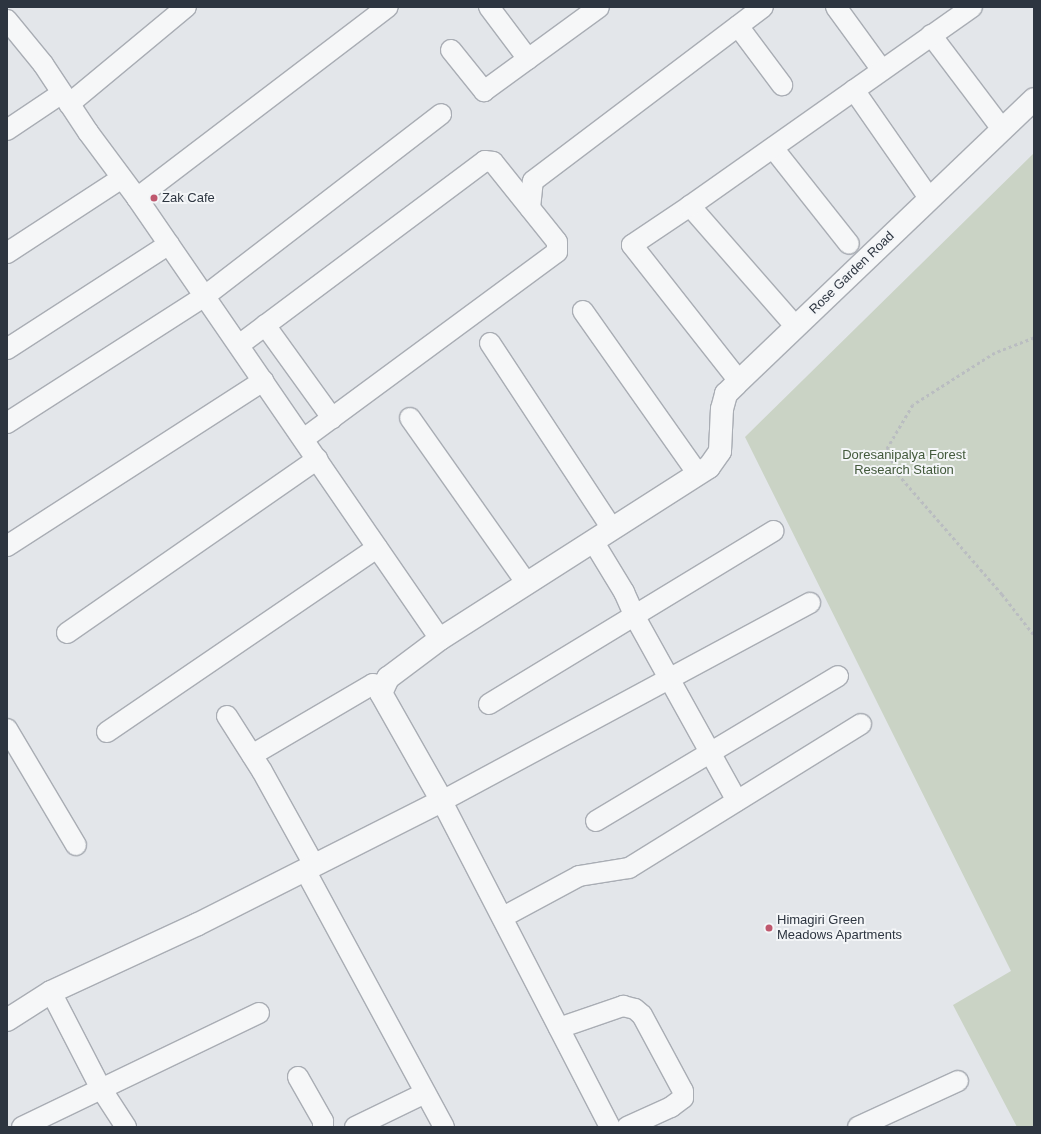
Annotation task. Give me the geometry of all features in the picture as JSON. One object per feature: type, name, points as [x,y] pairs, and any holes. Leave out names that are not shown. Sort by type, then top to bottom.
[{"type":"street","points":[[7,130],[66,98],[186,7]]},
{"type":"street","points":[[137,198],[388,7]]},
{"type":"street","points":[[489,7],[528,59]]},
{"type":"street","points":[[450,50],[484,91],[599,7]]},
{"type":"street","points":[[530,208],[533,181],[763,7]]},
{"type":"street","points":[[836,7],[882,70]]},
{"type":"street","points":[[739,381],[632,245],[773,148],[972,7]]},
{"type":"street","points":[[7,20],[43,64],[137,198],[440,639]]},
{"type":"street","points":[[738,26],[782,85]]},
{"type":"street","points":[[931,36],[1002,129]]},
{"type":"street","points":[[854,90],[929,198]]},
{"type":"street","name":"Rose Garden Road","points":[[704,471],[720,451],[722,408],[726,394],[1034,99]]},
{"type":"street","points":[[7,423],[205,296],[441,114]]},
{"type":"street","points":[[773,148],[849,244]]},
{"type":"street","points":[[239,345],[485,161],[493,162],[557,242],[557,252],[303,439]]},
{"type":"street","points":[[7,253],[122,178]]},
{"type":"street","points":[[690,206],[796,327]]},
{"type":"street","points":[[7,349],[169,244]]},
{"type":"street","points":[[583,311],[704,471],[440,639],[388,678],[381,693],[442,800],[610,1127]]},
{"type":"street","points":[[265,325],[332,418]]},
{"type":"street","points":[[490,343],[612,529]]},
{"type":"street","points":[[7,546],[263,381]]},
{"type":"street","points":[[410,418],[527,584]]},
{"type":"street","points":[[67,633],[317,459]]},
{"type":"street","points":[[489,704],[635,617],[773,531]]},
{"type":"street","points":[[593,541],[624,592],[635,617],[669,680],[737,801]]},
{"type":"street","points":[[107,732],[377,548]]},
{"type":"street","points":[[7,1020],[51,992],[198,924],[442,800],[669,680],[810,603]]},
{"type":"street","points":[[596,821],[838,676]]},
{"type":"street","points":[[252,755],[373,684],[383,686]]},
{"type":"street","points":[[227,716],[252,755],[425,1093],[444,1127]]},
{"type":"street","points":[[503,917],[579,876],[630,868],[861,724]]},
{"type":"street","points":[[7,729],[76,845]]},
{"type":"street","points":[[51,992],[100,1088],[126,1127]]},
{"type":"street","points":[[559,1028],[623,1006],[635,1008],[642,1015],[683,1091],[683,1098],[671,1107],[627,1127]]},
{"type":"street","points":[[22,1127],[100,1088],[259,1013]]},
{"type":"street","points":[[298,1077],[324,1121],[323,1127]]},
{"type":"street","points":[[858,1127],[958,1081]]},
{"type":"street","points":[[355,1127],[425,1093]]},
{"type":"path","points":[[1034,338],[995,353],[912,405],[887,449],[898,474],[1002,594],[1034,635]]},
{"type":"green space","name":"Doresanipalya Forest Research Station","points":[[1034,153],[1034,1127],[1017,1127],[953,1005],[1011,971],[745,437]]},
{"type":"place","name":"Zak Cafe","points":[[154,198]]},
{"type":"place","name":"Himagiri Green Meadows Apartments","points":[[769,928]]}]
